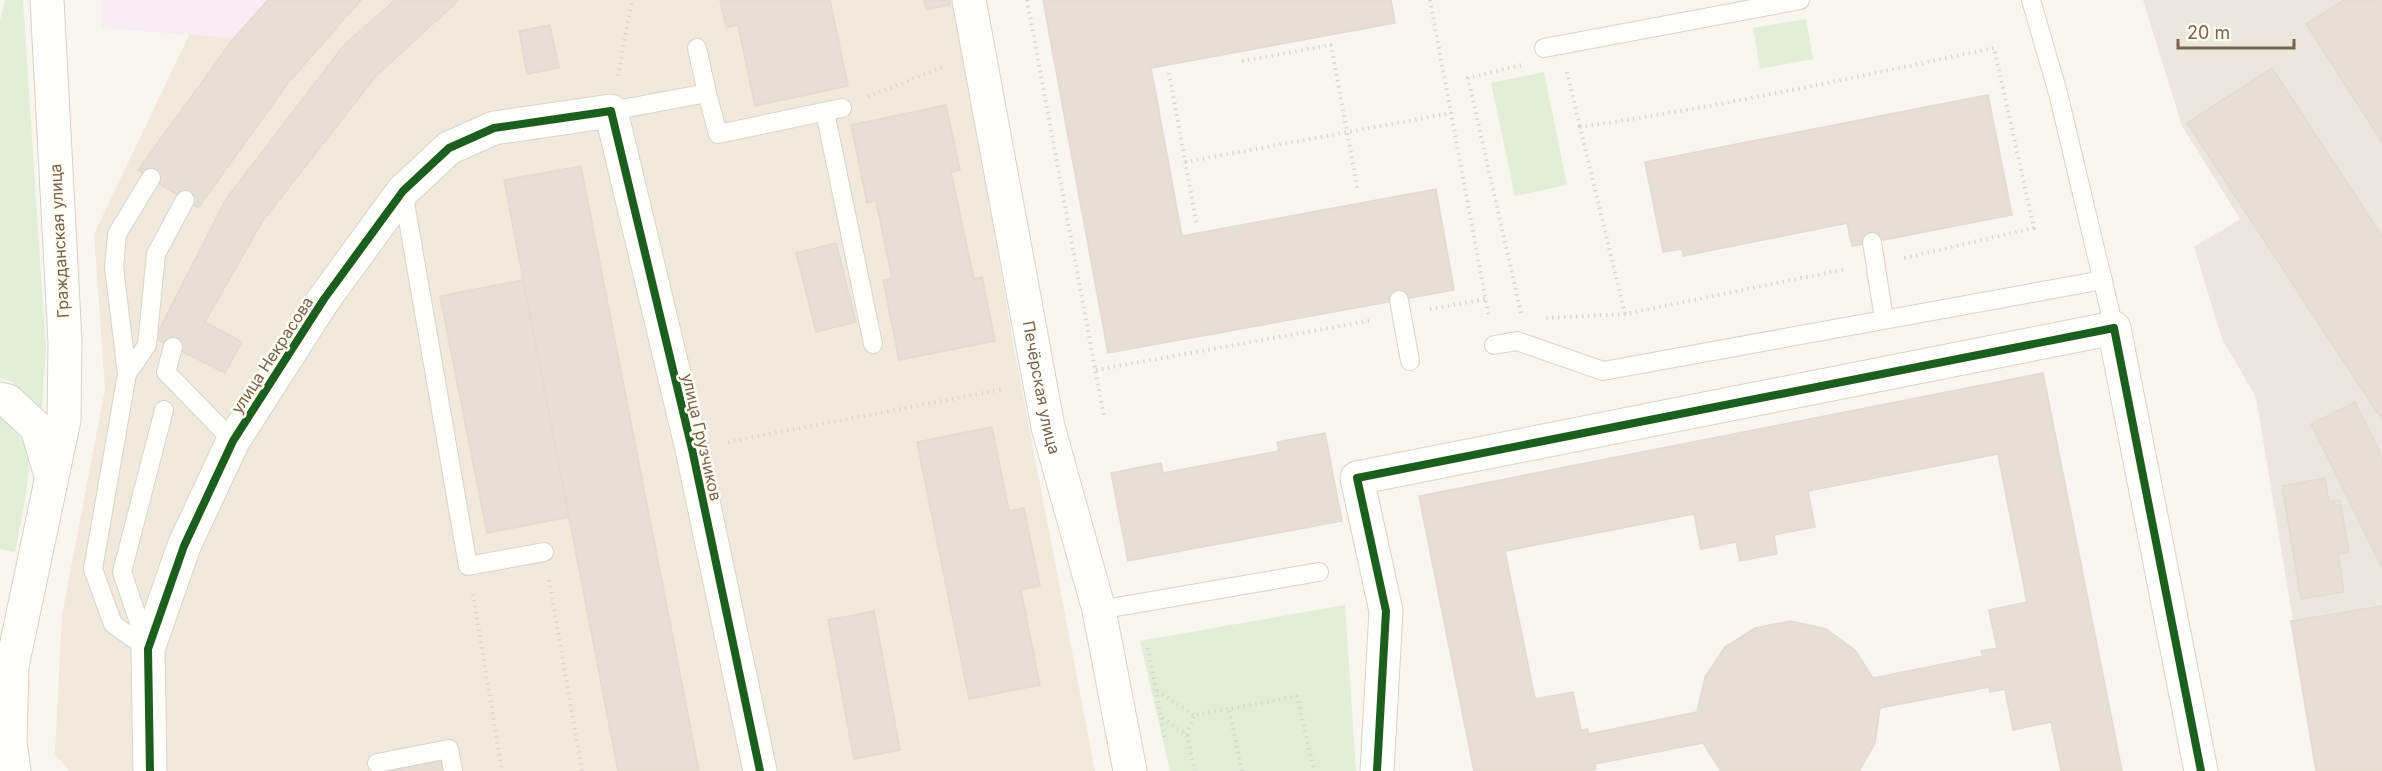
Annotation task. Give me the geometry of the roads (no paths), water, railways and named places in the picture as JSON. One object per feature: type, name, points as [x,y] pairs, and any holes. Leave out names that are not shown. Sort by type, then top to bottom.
[{"type":"street","name":"Гражданская улица","points":[[14,771],[10,742],[12,666],[64,420],[64,342],[47,0]]},
{"type":"street","name":"Печёрская улица","points":[[969,0],[1048,427],[1099,610],[1130,771]]},
{"type":"street","name":"улица Некрасова","points":[[150,771],[148,649],[184,546],[233,441],[324,299],[403,191],[449,148],[494,128],[611,111]]},
{"type":"street","name":"улица Грузчиков","points":[[611,111],[692,449],[760,771]]},
{"type":"street","points":[[1377,771],[1386,611],[1357,478],[2114,328],[2201,771]]},
{"type":"street","name":"Гражданская улица","points":[[0,399],[8,401],[37,428],[52,480]]},
{"type":"lane","points":[[1556,49],[1800,0]]},
{"type":"lane","points":[[2031,0],[2058,93],[2114,328]]},
{"type":"lane","points":[[697,48],[718,134],[834,110],[873,344]]},
{"type":"lane","points":[[611,111],[707,93]]},
{"type":"lane","points":[[148,649],[113,624],[93,569],[127,374],[114,267],[117,234],[151,178]]},
{"type":"lane","points":[[403,191],[468,566],[544,552]]},
{"type":"lane","points":[[127,374],[147,345],[156,254],[185,200]]},
{"type":"lane","points":[[1872,242],[1884,320]]},
{"type":"lane","points":[[1494,345],[1516,341],[1603,371],[2103,280]]},
{"type":"lane","points":[[1400,307],[1410,361]]},
{"type":"lane","points":[[174,347],[166,372],[233,441]]},
{"type":"lane","points":[[148,649],[122,572],[164,410]]},
{"type":"lane","points":[[1099,610],[1319,572]]},
{"type":"lane","points":[[377,763],[449,748],[453,771]]}]
